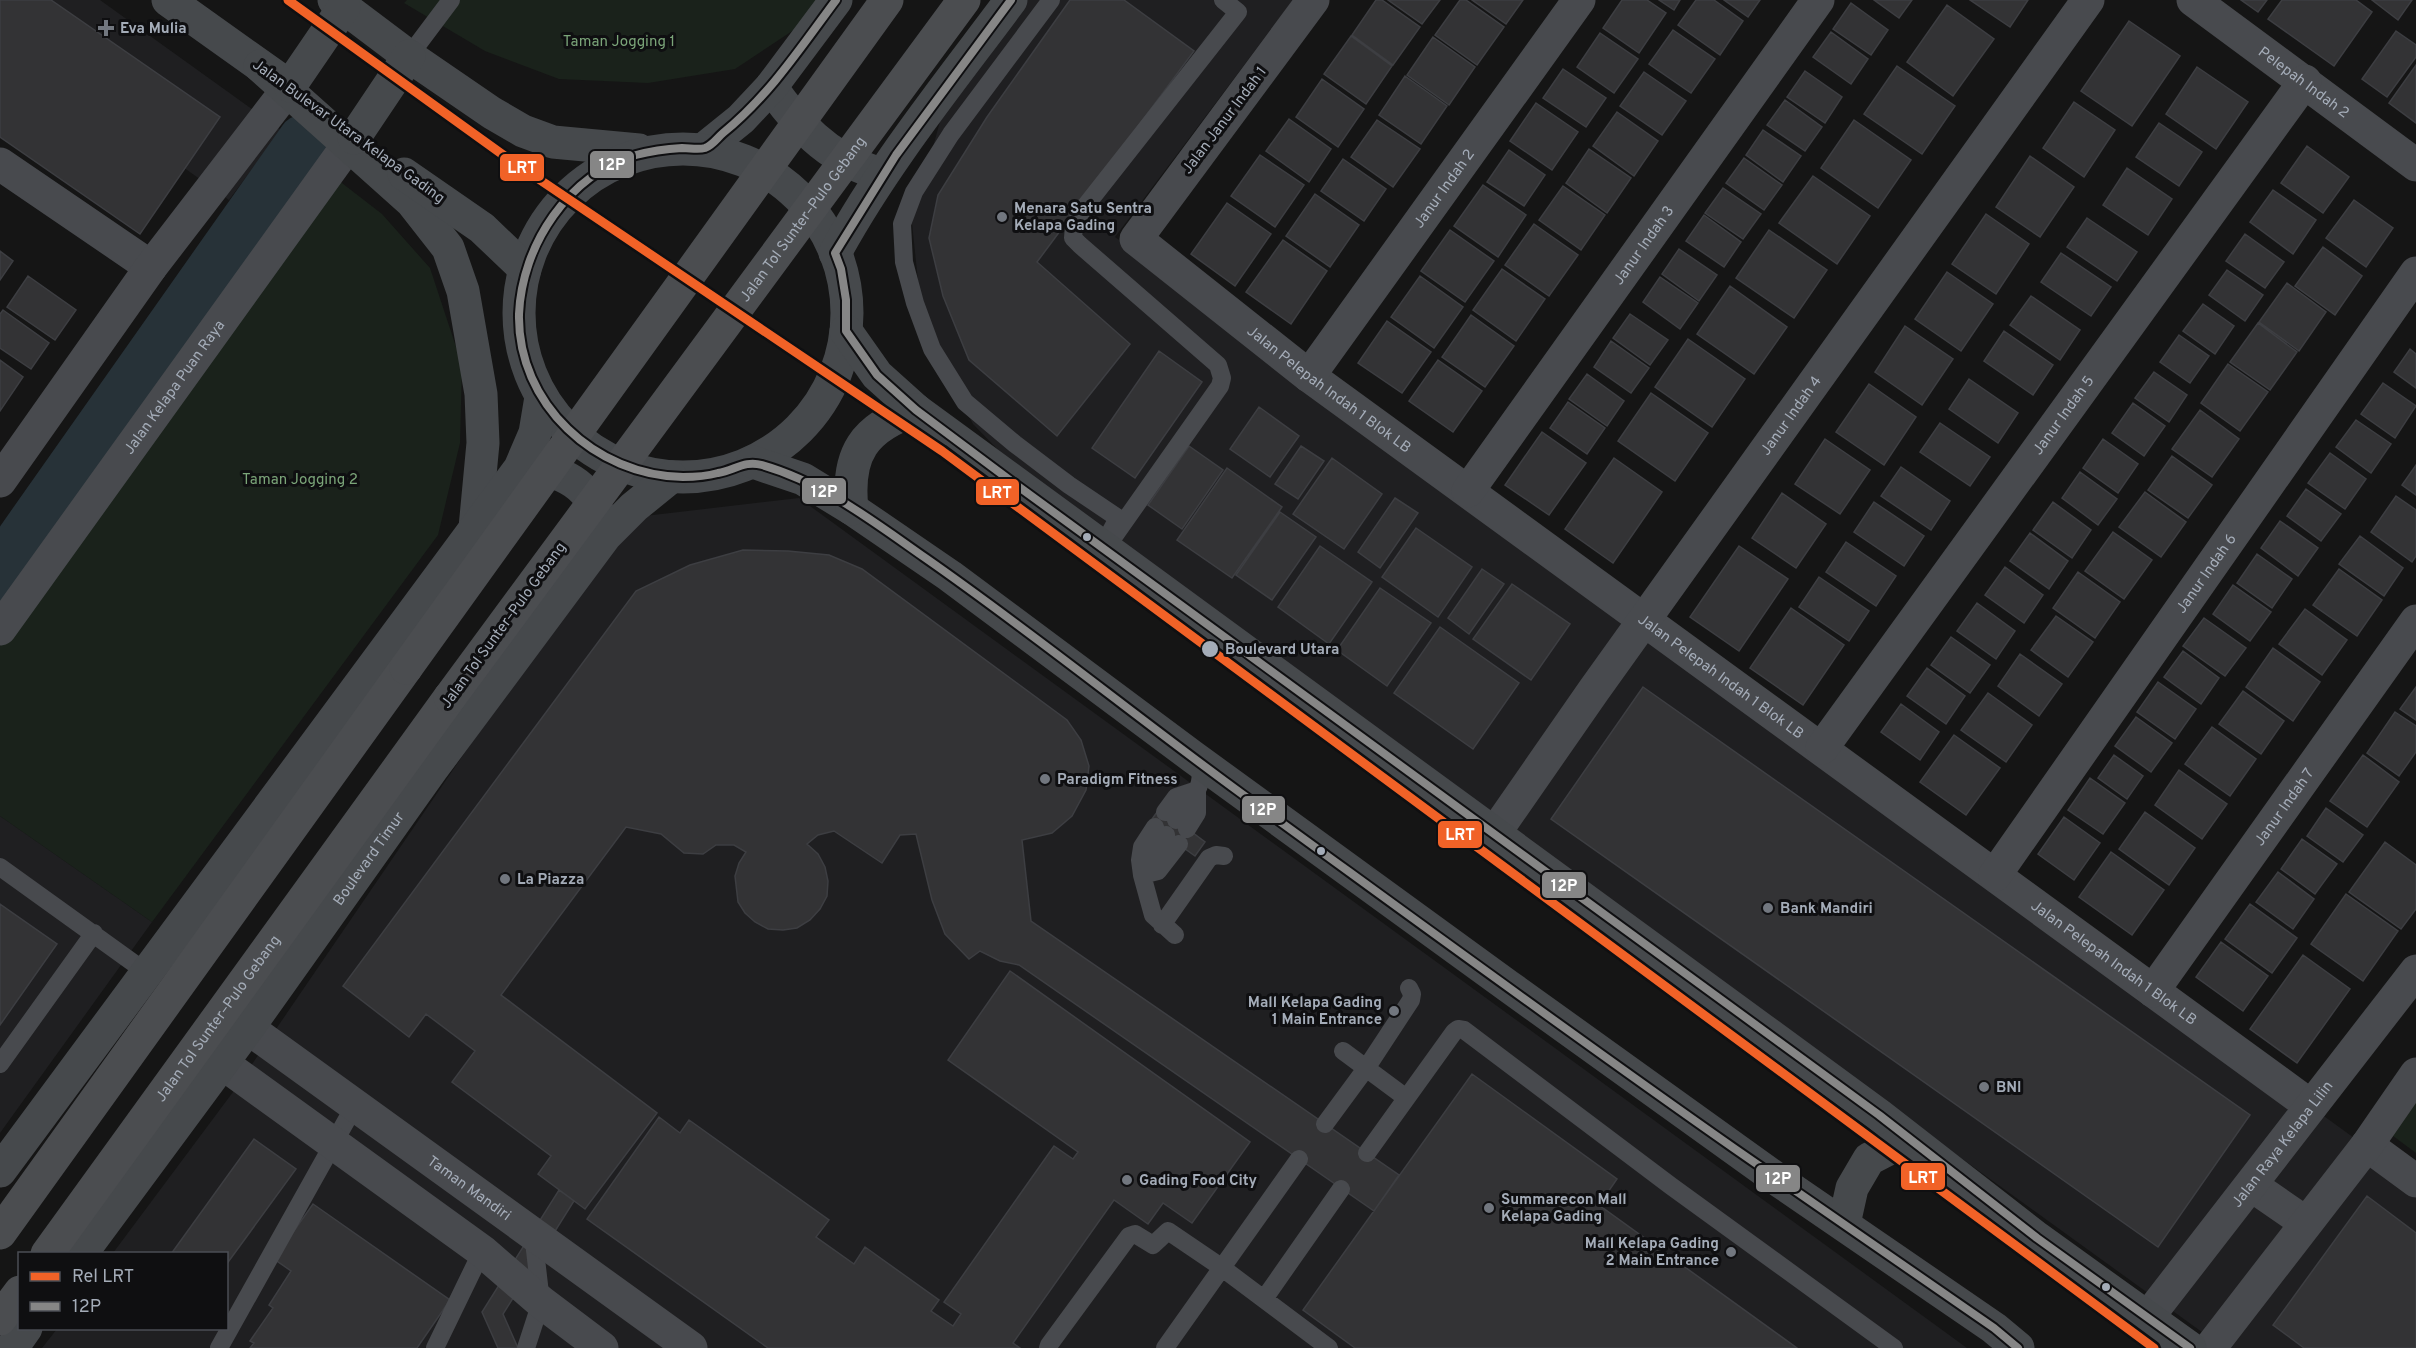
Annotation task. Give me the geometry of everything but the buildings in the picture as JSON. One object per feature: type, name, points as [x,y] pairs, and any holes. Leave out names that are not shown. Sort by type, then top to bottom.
[{"type":"highway","points":[[0,1233],[887,0]]},
{"type":"highway","name":"Jalan Tol Sunter–Pulo Gebang","points":[[48,1252],[450,697],[963,0]]},
{"type":"highway","points":[[0,1319],[18,1295]]},
{"type":"main road","name":"Jalan Bulevar Utara Kelapa Gading","points":[[168,0],[292,90],[349,138],[482,228],[525,269]]},
{"type":"main road","points":[[705,148],[741,119],[771,87],[836,0]]},
{"type":"main road","points":[[835,253],[882,174],[1011,0]]},
{"type":"main road","points":[[292,90],[343,4],[406,54],[492,113],[540,139],[648,151],[705,148],[730,153],[783,182],[809,208],[824,230],[835,253],[841,269],[846,300],[846,331],[838,364],[825,394],[806,422],[781,444],[753,462],[722,473],[671,477],[627,468],[597,454],[571,434],[541,397],[521,342],[519,305],[525,269],[542,228],[570,193],[606,167],[648,151]]},
{"type":"main road","points":[[406,54],[349,138],[412,202],[448,248],[463,291],[481,394],[483,443],[475,528]]},
{"type":"main road","points":[[771,87],[802,128],[839,158],[882,174]]},
{"type":"main road","points":[[846,331],[877,375],[916,410],[1879,1115],[2037,1238],[2190,1348]]},
{"type":"main road","points":[[0,1171],[520,468],[535,433],[541,397]]},
{"type":"main road","points":[[852,509],[849,482],[856,456],[870,434],[891,418],[916,410]]},
{"type":"main road","points":[[753,462],[803,479],[852,509],[950,576],[1193,758],[1517,992],[2006,1338]]},
{"type":"main road","points":[[520,468],[548,470],[574,482],[593,502],[606,535]]},
{"type":"main road","name":"Boulevard Timur","points":[[82,1252],[248,1028],[432,769],[606,535],[634,507],[671,477]]},
{"type":"main road","points":[[1879,1115],[1898,1144],[1940,1185],[2010,1236],[2020,1239],[2037,1238]]},
{"type":"main road","points":[[1846,1215],[1852,1188],[1869,1159],[1898,1144]]},
{"type":"main road","points":[[1809,1199],[1846,1215],[1974,1299],[1987,1311],[2006,1338]]},
{"type":"main road","points":[[12,1348],[25,1330]]},
{"type":"street","name":"Jalan Janur Indah 1","points":[[1136,239],[1313,0]]},
{"type":"street","name":"Janur Indah 2","points":[[1309,376],[1579,0]]},
{"type":"street","name":"Janur Indah 3","points":[[1468,491],[1818,0]]},
{"type":"street","name":"Janur Indah 4","points":[[1494,834],[2088,0]]},
{"type":"street","name":"Pelepah Indah 2","points":[[2193,0],[2416,165]]},
{"type":"street","name":"Janur Indah 5","points":[[1822,748],[2305,81]]},
{"type":"street","points":[[0,481],[151,267],[292,90]]},
{"type":"street","name":"Jalan Kelapa Puan Raya","points":[[0,629],[349,138]]},
{"type":"street","points":[[0,164],[151,267]]},
{"type":"street","name":"Jalan Pelepah Indah 1 Blok LB","points":[[1136,239],[1309,376],[2311,1106]]},
{"type":"street","name":"Janur Indah 6","points":[[1995,875],[2416,273]]},
{"type":"street","name":"Janur Indah 7","points":[[2153,991],[2416,621]]},
{"type":"street","name":"Jalan Raya Kelapa Lilin","points":[[2148,1317],[2416,971]]},
{"type":"street","name":"Taman Mandiri","points":[[248,1028],[691,1348]]},
{"type":"street","points":[[222,1063],[482,1251],[541,1302],[602,1348]]},
{"type":"street","points":[[2210,1348],[2367,1145],[2416,1074]]},
{"type":"street","points":[[2367,1145],[2416,1181]]},
{"type":"street","points":[[2251,1185],[2306,1223]]},
{"type":"lane","points":[[406,54],[451,0]]},
{"type":"lane","points":[[1051,0],[951,134],[914,192],[902,224],[904,262],[915,303],[932,349],[965,402],[1069,485],[1118,518],[1103,548]]},
{"type":"lane","points":[[1103,548],[1220,386],[1222,378],[1218,365],[1073,238],[1074,226],[1083,209],[1238,12],[1223,0]]},
{"type":"lane","points":[[1142,875],[1158,871],[1171,828],[1197,790],[1201,777],[1199,767],[1193,758]]},
{"type":"lane","points":[[1171,828],[1142,847],[1140,860],[1153,915],[1168,930],[1209,858],[1216,855],[1224,856]]},
{"type":"lane","points":[[0,867],[146,972]]},
{"type":"lane","points":[[0,1064],[94,933]]},
{"type":"lane","points":[[1325,1124],[1367,1067],[1411,1000],[1412,994],[1409,988]]},
{"type":"lane","points":[[1367,1153],[1405,1097],[1454,1032],[1458,1029],[1464,1030],[1671,1186],[1894,1348]]},
{"type":"lane","points":[[1343,1051],[1405,1097]]},
{"type":"lane","points":[[219,1348],[355,1105]]},
{"type":"lane","points":[[1165,1348],[1299,1159]]},
{"type":"lane","points":[[1264,1299],[1341,1189]]},
{"type":"lane","points":[[1048,1348],[1132,1234],[1153,1245],[1168,1231],[1221,1267],[1329,1348]]},
{"type":"lane","points":[[526,1348],[541,1302],[533,1233]]},
{"type":"lane","points":[[435,1348],[482,1251]]},
{"type":"shaded area","points":[[0,0],[100,0],[281,130],[229,200],[0,36]]},
{"type":"shaded area","points":[[1026,0],[1293,0],[1115,237],[2416,1183],[2416,1348],[2224,1348],[1038,491],[973,424],[923,329],[912,223],[944,107]]},
{"type":"shaded area","points":[[799,498],[1967,1348],[42,1348],[56,1330],[228,1330],[228,1252],[114,1252],[233,1092],[472,742],[636,517]]},
{"type":"shaded area","points":[[0,816],[152,922],[0,1133]]},
{"type":"green space","name":"Taman Jogging 1","points":[[407,0],[829,0],[821,12],[735,69],[648,83],[559,79],[485,51],[404,3]]},
{"type":"green space","name":"Taman Jogging 2","points":[[338,180],[382,214],[430,268],[462,365],[460,443],[438,535],[152,922],[0,816],[0,646]]},
{"type":"green space","points":[[2416,1085],[2416,1153],[2385,1130]]},
{"type":"waterway","points":[[0,575],[305,142]]},
{"type":"rail line","name":"LRT","points":[[288,0],[506,157],[942,451],[2154,1348]]},
{"type":"transit line","name":"12P","points":[[836,0],[770,87],[740,119],[710,145],[702,149],[682,148],[647,152],[612,165],[589,179],[553,216],[539,239],[529,263],[522,288],[519,314],[522,347],[532,377],[547,405],[568,429],[592,449],[620,464],[651,473],[683,477],[701,476],[756,464],[784,472],[847,504],[1044,644],[1162,735],[1549,1017],[1994,1328],[2018,1348]]},
{"type":"transit line","name":"12P","points":[[1011,0],[896,155],[835,253],[841,269],[846,300],[846,331],[877,375],[916,410],[1015,484],[1879,1115],[2037,1238],[2190,1348]]},
{"type":"place","name":"Eva Mulia","points":[[106,28]]},
{"type":"place","name":"Menara Satu Sentra Kelapa Gading","points":[[1002,217]]},
{"type":"place","name":"Boulevard Utara","points":[[1210,649]]},
{"type":"place","name":"Paradigm Fitness","points":[[1045,779]]},
{"type":"place","name":"La Piazza","points":[[505,879]]},
{"type":"place","name":"Bank Mandiri","points":[[1768,908]]},
{"type":"place","name":"Mall Kelapa Gading 1 Main Entrance","points":[[1394,1011]]},
{"type":"place","name":"BNI","points":[[1984,1087]]},
{"type":"place","name":"Gading Food City","points":[[1127,1180]]},
{"type":"place","name":"Summarecon Mall Kelapa Gading","points":[[1489,1208]]},
{"type":"place","name":"Mall Kelapa Gading 2 Main Entrance","points":[[1731,1252]]}]
